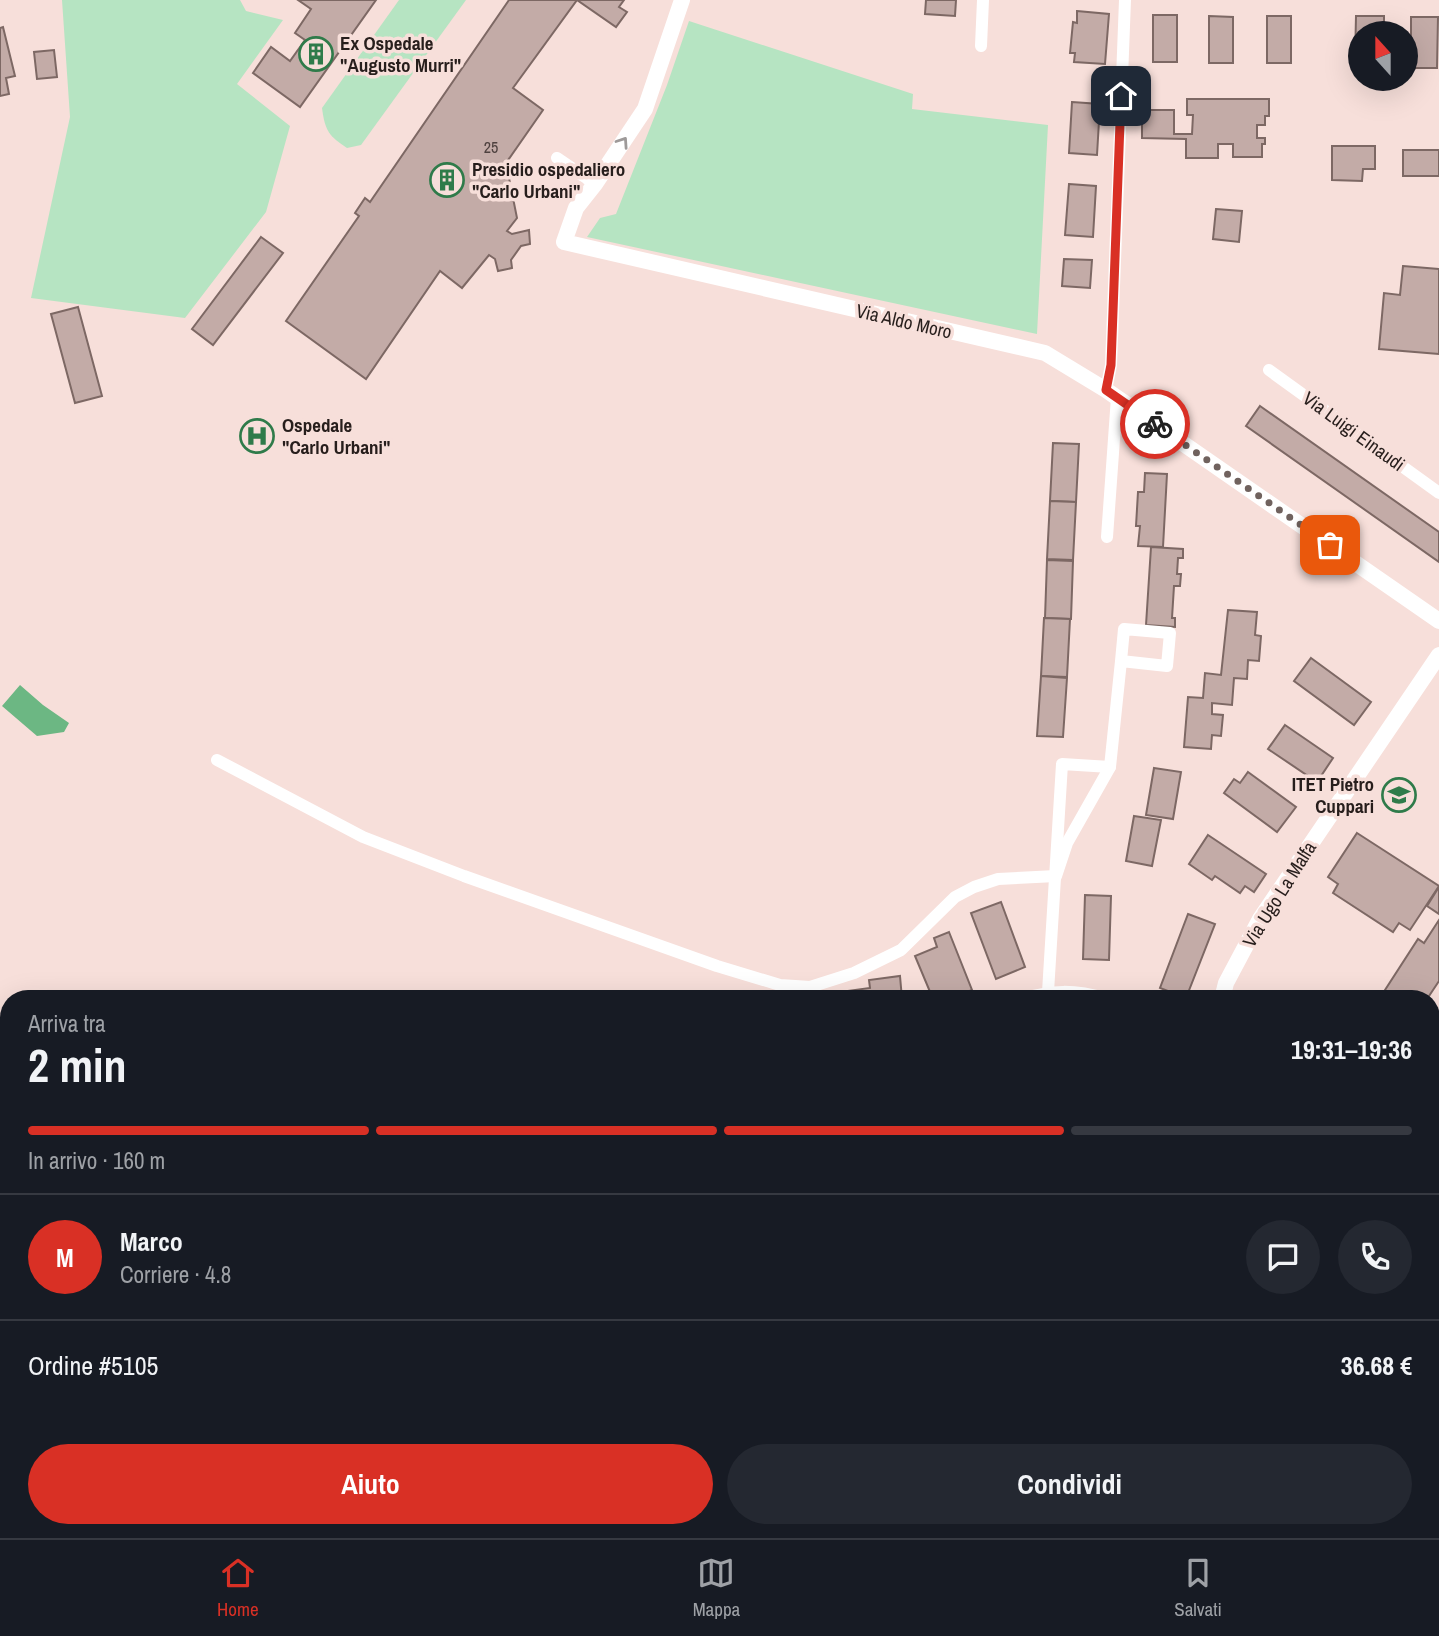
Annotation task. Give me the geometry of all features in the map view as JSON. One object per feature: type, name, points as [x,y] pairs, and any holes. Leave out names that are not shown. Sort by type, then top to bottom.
[{"type":"street","name":"Via Aldo Moro","points":[[682,0],[645,109],[576,208],[564,242],[1045,353],[1111,394],[1439,621]]},
{"type":"street","points":[[981,46],[983,0]]},
{"type":"street","points":[[1107,537],[1125,0]]},
{"type":"street","points":[[557,158],[595,184]]},
{"type":"street","name":"Via Luigi Einaudi","points":[[1269,370],[1439,493]]},
{"type":"street","points":[[1056,876],[1067,843],[1110,767],[1124,629],[1170,633],[1167,666],[1121,661]]},
{"type":"street","name":"Via Ugo La Malfa","points":[[1224,990],[1260,919],[1439,655]]},
{"type":"street","points":[[217,760],[363,837],[464,876],[718,966],[780,985],[810,987],[854,973],[901,950],[955,897],[974,887],[998,879],[1056,876]]},
{"type":"street","points":[[1048,990],[1062,764],[1110,767]]},
{"type":"green space","points":[[62,0],[240,0],[246,11],[283,20],[237,84],[290,126],[266,212],[185,318],[31,298],[70,117]]},
{"type":"green space","points":[[399,0],[466,0],[361,145],[347,148],[329,132],[322,108]]},
{"type":"green space","points":[[689,21],[913,94],[912,109],[1048,125],[1037,334],[587,237],[600,218],[616,214]]},
{"type":"green space","points":[[20,685],[69,723],[64,732],[37,736],[2,706]]},
{"type":"building","name":"Ex Ospedale \"Augusto Murri\"","points":[[298,0],[376,0],[300,107],[253,73],[271,47],[290,61],[305,40],[295,33],[311,9]]},
{"type":"building","name":"Presidio ospedaliero \"Carlo Urbani\"","points":[[509,0],[577,0],[513,88],[543,110],[506,163],[517,218],[507,231],[512,234],[529,230],[530,244],[521,246],[511,260],[512,268],[498,271],[495,259],[489,255],[462,288],[440,271],[366,379],[286,321],[359,216],[355,213],[365,198],[370,202]]},
{"type":"building","points":[[577,0],[624,0],[619,7],[627,12],[616,27]]},
{"type":"building","points":[[926,0],[956,0],[955,16],[925,14]]},
{"type":"building","points":[[1077,11],[1109,14],[1105,64],[1074,62],[1075,53],[1070,53],[1073,22],[1077,23]]},
{"type":"building","points":[[1153,15],[1177,15],[1177,62],[1153,62]]},
{"type":"building","points":[[1209,16],[1233,17],[1233,63],[1209,63]]},
{"type":"building","points":[[1267,16],[1291,16],[1291,63],[1267,63]]},
{"type":"building","points":[[1356,16],[1384,16],[1384,21],[1356,21]]},
{"type":"building","points":[[1411,17],[1438,17],[1437,68],[1418,68],[1418,21],[1411,21]]},
{"type":"building","points":[[3,27],[15,76],[6,78],[9,94],[0,96],[0,28]]},
{"type":"building","points":[[54,50],[57,77],[37,79],[34,52]]},
{"type":"building","points":[[1187,99],[1269,99],[1269,116],[1265,116],[1265,125],[1257,125],[1257,138],[1265,138],[1262,157],[1233,157],[1233,144],[1218,144],[1218,158],[1186,158],[1186,139],[1142,138],[1142,110],[1174,110],[1174,134],[1192,134],[1193,115],[1187,115]]},
{"type":"building","points":[[1072,102],[1100,104],[1097,155],[1069,153]]},
{"type":"building","points":[[1332,146],[1375,146],[1375,169],[1363,169],[1362,181],[1332,180]]},
{"type":"building","points":[[1403,150],[1439,150],[1439,176],[1403,176]]},
{"type":"building","points":[[1069,184],[1096,186],[1093,237],[1065,235]]},
{"type":"building","points":[[1216,209],[1242,211],[1239,242],[1213,239]]},
{"type":"building","points":[[261,237],[283,253],[213,345],[192,329]]},
{"type":"building","points":[[1064,259],[1092,260],[1090,288],[1062,286]]},
{"type":"building","points":[[1403,266],[1439,269],[1439,354],[1379,349],[1384,293],[1400,295]]},
{"type":"building","points":[[78,307],[102,396],[75,403],[51,314]]},
{"type":"building","points":[[1260,406],[1439,532],[1439,562],[1246,426]]},
{"type":"building","points":[[1053,443],[1079,444],[1076,502],[1050,501]]},
{"type":"building","points":[[1145,473],[1167,474],[1163,547],[1138,546],[1138,492],[1144,492]]},
{"type":"building","points":[[1050,501],[1076,502],[1073,560],[1047,559]]},
{"type":"building","points":[[1151,547],[1183,549],[1183,558],[1178,558],[1177,574],[1181,574],[1180,586],[1174,586],[1172,618],[1175,618],[1175,627],[1146,625]]},
{"type":"building","points":[[1047,560],[1073,561],[1071,619],[1045,618]]},
{"type":"building","points":[[1228,610],[1257,612],[1255,635],[1261,636],[1259,661],[1248,660],[1247,679],[1234,678],[1232,705],[1212,703],[1212,714],[1223,715],[1221,736],[1212,735],[1211,749],[1184,747],[1188,697],[1203,698],[1205,673],[1221,675]]},
{"type":"building","points":[[1044,618],[1070,619],[1067,677],[1041,676]]},
{"type":"building","points":[[1311,658],[1371,702],[1354,725],[1294,681]]},
{"type":"building","points":[[1041,676],[1067,678],[1063,737],[1037,736]]},
{"type":"building","points":[[1285,725],[1333,758],[1317,782],[1268,749]]},
{"type":"building","points":[[1154,768],[1181,772],[1173,819],[1146,815]]},
{"type":"building","points":[[1248,772],[1296,807],[1277,832],[1224,793],[1234,779],[1240,783]]},
{"type":"building","points":[[1134,816],[1161,820],[1152,866],[1126,861]]},
{"type":"building","points":[[1357,833],[1439,886],[1410,930],[1399,923],[1393,932],[1333,893],[1338,884],[1328,877]]},
{"type":"building","points":[[1208,835],[1266,874],[1254,892],[1245,886],[1240,893],[1215,876],[1212,880],[1189,864]]},
{"type":"building","points":[[1439,887],[1439,914],[1427,906]]},
{"type":"building","points":[[1085,895],[1111,896],[1109,960],[1083,959]]},
{"type":"building","points":[[1001,902],[1025,967],[996,979],[971,913]]},
{"type":"building","points":[[1188,914],[1215,924],[1189,990],[1160,988]]},
{"type":"building","points":[[1439,920],[1439,981],[1433,990],[1385,990],[1418,939],[1424,943]]},
{"type":"building","points":[[949,932],[972,990],[929,990],[915,956],[937,947],[934,938]]},
{"type":"building","points":[[900,976],[901,990],[855,990],[870,988],[869,980]]},
{"type":"way so far","points":[[1155,424],[1330,545]]},
{"type":"place","name":"Ex Ospedale \"Augusto Murri\"","points":[[316,54]]},
{"type":"place","name":"Presidio ospedaliero \"Carlo Urbani\"","points":[[447,180]]},
{"type":"place","name":"Ospedale \"Carlo Urbani\"","points":[[257,436]]},
{"type":"place","name":"ITET Pietro Cuppari","points":[[1399,795]]},
{"type":"route","points":[[1121,96],[1111,365],[1106,390],[1155,424]]}]
